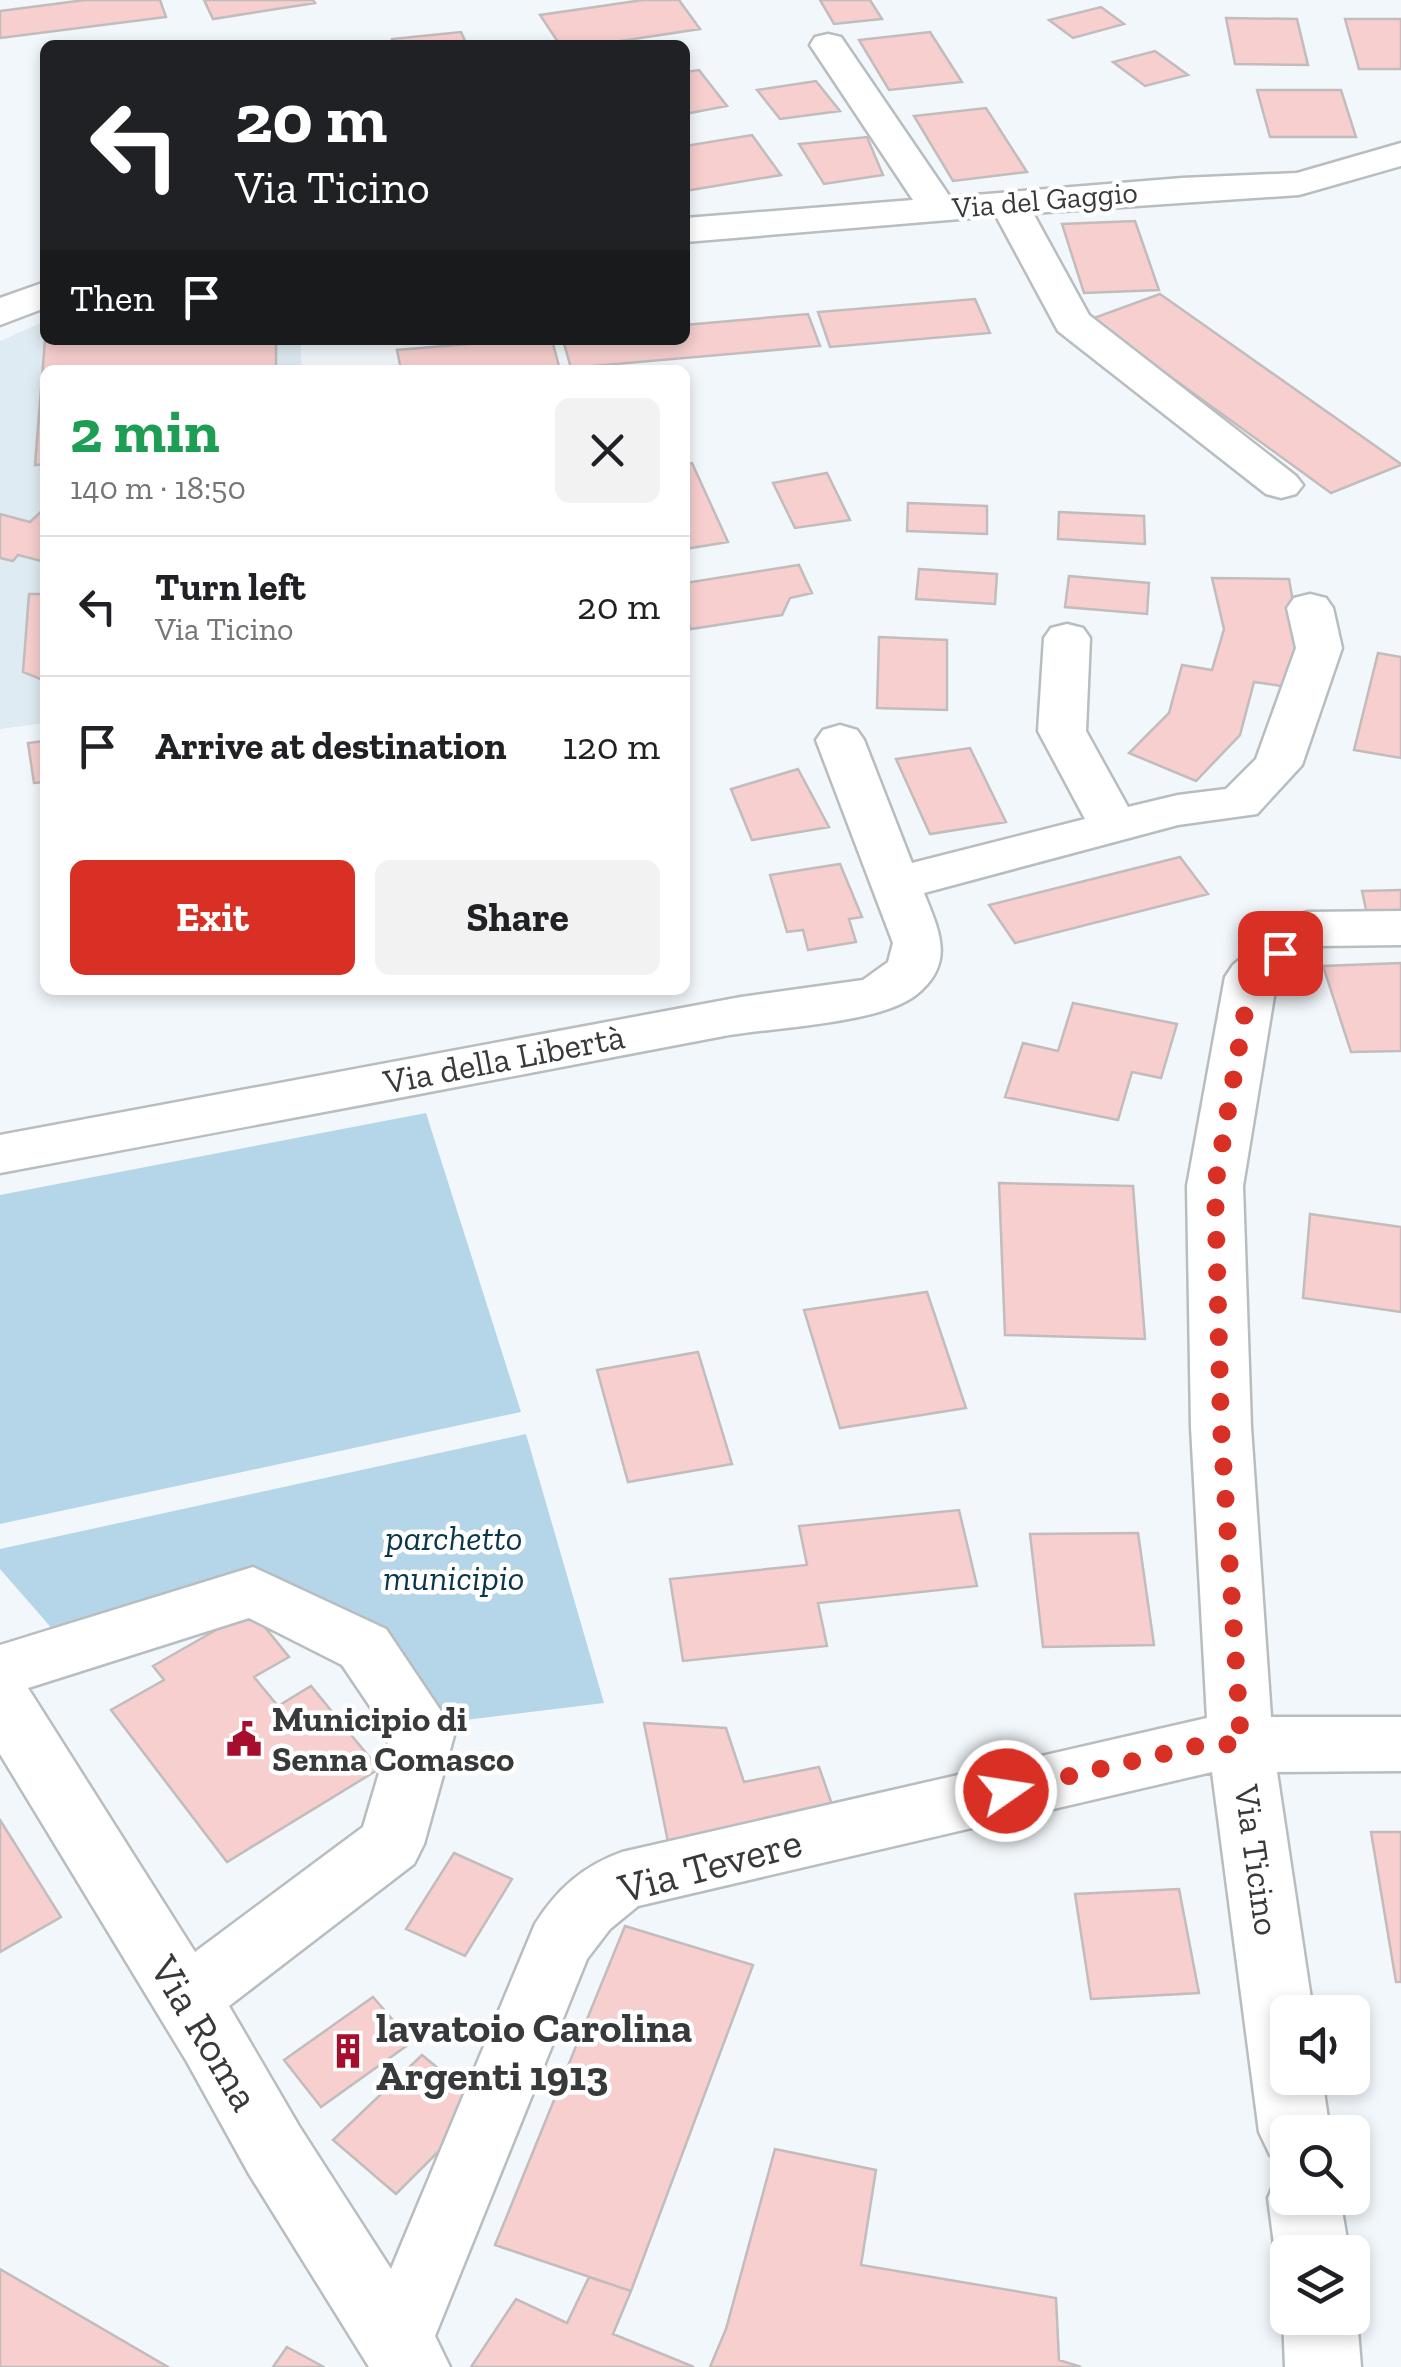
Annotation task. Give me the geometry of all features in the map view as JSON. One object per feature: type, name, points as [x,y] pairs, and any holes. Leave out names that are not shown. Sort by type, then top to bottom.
[{"type":"street","points":[[828,46],[939,209]]},
{"type":"street","name":"Via del Gaggio","points":[[690,230],[1182,188],[1299,184],[1401,154]]},
{"type":"street","points":[[1009,203],[1072,322],[1282,485]]},
{"type":"street","points":[[0,312],[40,296]]},
{"type":"street","points":[[895,884],[1113,825],[1178,810],[1240,803],[1278,765],[1318,648],[1310,608]]},
{"type":"street","points":[[1067,638],[1062,732],[1113,825]]},
{"type":"street","name":"Via della Libertà","points":[[0,1154],[722,1018],[872,996],[901,981],[916,956],[918,943],[840,740]]},
{"type":"street","name":"Via Ticino","points":[[1293,2115],[1241,1744],[1221,1427],[1215,1186],[1251,977],[1308,929],[1401,928]]},
{"type":"street","points":[[0,1671],[253,1592],[364,1647],[423,1732],[390,1844],[186,1998]]},
{"type":"street","name":"Via Roma","points":[[0,1698],[400,2350]]},
{"type":"street","name":"Via Tevere","points":[[400,2350],[413,2306],[560,1945],[573,1921],[595,1897],[622,1881],[1201,1745],[1401,1744]]},
{"type":"street","points":[[1321,2335],[1322,2367]]},
{"type":"shaded area","points":[[40,323],[40,345],[300,345],[302,365],[40,365],[40,724],[0,729],[0,341]]},
{"type":"green space","points":[[426,1113],[521,1412],[0,1524],[0,1195]]},
{"type":"green space","name":"parchetto municipio","points":[[526,1434],[604,1703],[449,1722],[380,1631],[253,1573],[55,1632],[0,1569],[0,1549]]},
{"type":"building","points":[[85,0],[160,0],[166,17],[0,38],[0,11]]},
{"type":"building","points":[[204,0],[313,0],[315,3],[213,19]]},
{"type":"building","points":[[643,0],[679,0],[700,29],[627,40],[557,40],[540,15]]},
{"type":"building","points":[[820,0],[870,0],[882,19],[834,24]]},
{"type":"building","points":[[1101,7],[1124,24],[1073,38],[1049,20]]},
{"type":"building","points":[[1226,18],[1297,19],[1308,65],[1235,64]]},
{"type":"building","points":[[1345,19],[1401,19],[1401,69],[1359,69]]},
{"type":"building","points":[[461,32],[465,40],[392,40]]},
{"type":"building","points":[[930,32],[962,82],[889,90],[859,40]]},
{"type":"building","points":[[1155,51],[1188,75],[1145,86],[1113,62]]},
{"type":"building","points":[[699,70],[727,106],[690,113],[690,71]]},
{"type":"building","points":[[816,81],[840,111],[780,119],[757,90]]},
{"type":"building","points":[[1257,90],[1341,90],[1356,137],[1270,137]]},
{"type":"building","points":[[986,108],[1027,172],[953,181],[914,116]]},
{"type":"building","points":[[752,135],[781,175],[690,190],[690,145]]},
{"type":"building","points":[[867,137],[883,175],[824,184],[799,144]]},
{"type":"building","points":[[1135,221],[1159,290],[1084,293],[1062,224]]},
{"type":"building","points":[[1160,294],[1401,465],[1331,493],[1091,319]]},
{"type":"building","points":[[975,299],[990,333],[830,347],[818,312]]},
{"type":"building","points":[[808,314],[820,346],[570,365],[564,345],[690,345],[690,325]]},
{"type":"building","points":[[45,345],[276,345],[276,365],[43,365]]},
{"type":"building","points":[[456,345],[553,345],[559,365],[400,365],[397,350]]},
{"type":"building","points":[[40,402],[40,464],[35,465]]},
{"type":"building","points":[[692,463],[728,542],[690,548]]},
{"type":"building","points":[[827,473],[850,520],[795,528],[773,483]]},
{"type":"building","points":[[908,503],[987,506],[987,534],[907,531]]},
{"type":"building","points":[[1059,512],[1144,516],[1145,544],[1058,539]]},
{"type":"building","points":[[40,513],[40,561],[18,555],[13,561],[0,558],[0,514],[30,522]]},
{"type":"building","points":[[799,565],[812,593],[790,598],[782,615],[691,629],[690,582]]},
{"type":"building","points":[[919,569],[997,574],[995,604],[916,599]]},
{"type":"building","points":[[1069,576],[1149,583],[1147,614],[1065,607]]},
{"type":"building","points":[[1212,578],[1289,579],[1299,636],[1282,686],[1254,682],[1240,735],[1196,781],[1129,753],[1169,713],[1182,665],[1212,670],[1224,629]]},
{"type":"building","points":[[29,594],[40,594],[40,679],[23,672]]},
{"type":"building","points":[[879,637],[947,640],[947,710],[877,708]]},
{"type":"building","points":[[1378,653],[1401,657],[1401,758],[1354,750]]},
{"type":"building","points":[[40,742],[40,782],[34,783],[28,743]]},
{"type":"building","points":[[970,748],[1006,822],[930,834],[896,759]]},
{"type":"building","points":[[798,769],[829,827],[752,840],[731,789]]},
{"type":"building","points":[[1180,857],[1208,894],[1015,943],[989,905]]},
{"type":"building","points":[[840,864],[862,917],[849,919],[856,942],[808,950],[803,930],[787,932],[770,875]]},
{"type":"building","points":[[1401,890],[1401,928],[1370,928],[1362,891]]},
{"type":"building","points":[[1401,963],[1401,1051],[1351,1052],[1323,966]]},
{"type":"building","points":[[1073,1003],[1177,1024],[1161,1078],[1132,1072],[1118,1120],[1005,1097],[1023,1043],[1058,1051]]},
{"type":"building","points":[[999,1183],[1133,1186],[1145,1339],[1005,1335]]},
{"type":"building","points":[[1310,1214],[1401,1227],[1401,1312],[1303,1298]]},
{"type":"building","points":[[927,1292],[966,1408],[840,1428],[804,1310]]},
{"type":"building","points":[[698,1352],[732,1464],[628,1482],[597,1370]]},
{"type":"building","points":[[959,1510],[977,1586],[818,1603],[827,1646],[683,1661],[670,1579],[807,1565],[799,1526]]},
{"type":"building","points":[[1138,1533],[1154,1645],[1043,1647],[1030,1534]]},
{"type":"building","name":"Municipio di Senna Comasco","points":[[251,1610],[289,1657],[254,1677],[278,1706],[311,1686],[379,1769],[227,1862],[111,1710],[164,1680],[153,1666]]},
{"type":"building","points":[[644,1723],[726,1728],[744,1782],[819,1767],[835,1813],[670,1852]]},
{"type":"building","points":[[0,1820],[61,1917],[0,1952]]},
{"type":"building","points":[[1371,1832],[1401,1832],[1401,1982],[1396,1982]]},
{"type":"building","points":[[454,1853],[512,1879],[465,1956],[406,1929]]},
{"type":"building","points":[[1179,1889],[1199,1993],[1091,1999],[1075,1894]]},
{"type":"building","points":[[625,1926],[753,1965],[631,2291],[495,2245]]},
{"type":"building","name":"lavatoio Carolina Argenti 1913","points":[[373,1997],[412,2042],[321,2107],[284,2060]]},
{"type":"building","points":[[422,2055],[484,2106],[396,2194],[333,2140]]},
{"type":"building","points":[[775,2149],[876,2170],[861,2265],[1056,2298],[1059,2360],[1081,2367],[710,2367],[726,2329]]},
{"type":"building","points":[[0,2269],[168,2367],[0,2367]]},
{"type":"building","points":[[589,2277],[631,2291],[613,2334],[694,2367],[471,2367],[516,2299],[567,2323]]},
{"type":"building","points":[[287,2347],[324,2367],[273,2367]]},
{"type":"place","name":"Municipio di Senna Comasco","points":[[244,1739]]},
{"type":"place","name":"lavatoio Carolina Argenti 1913","points":[[348,2051]]},
{"type":"route","points":[[1006,1791],[1201,1745],[1241,1744],[1221,1427],[1215,1186],[1251,977],[1280,953]]}]
